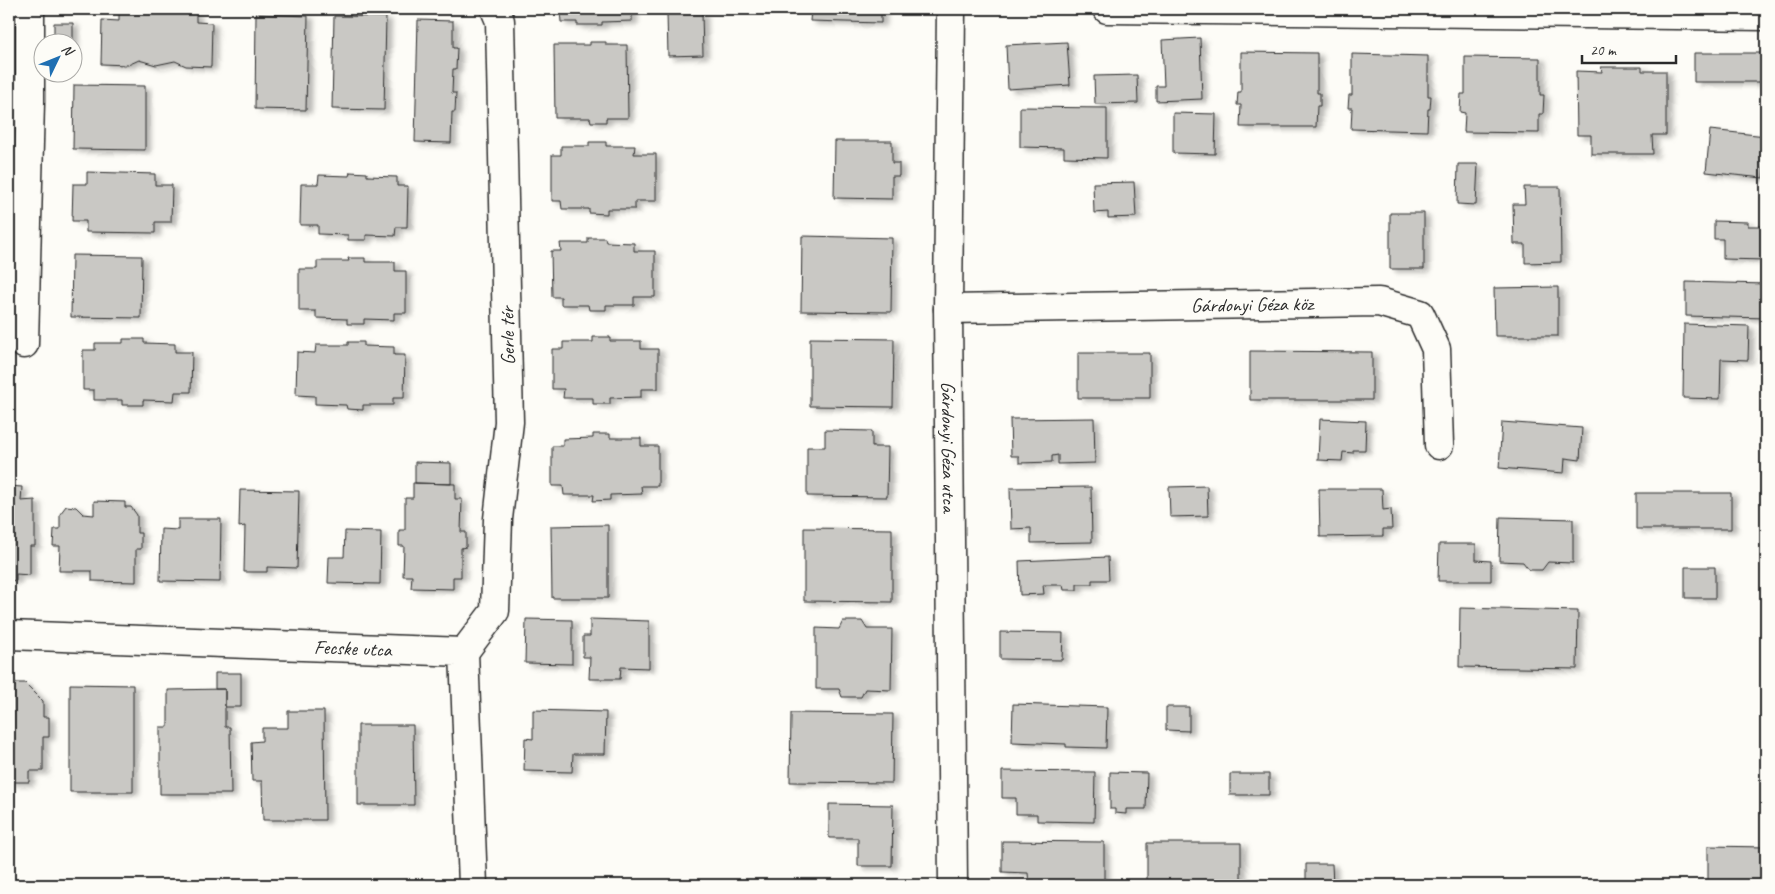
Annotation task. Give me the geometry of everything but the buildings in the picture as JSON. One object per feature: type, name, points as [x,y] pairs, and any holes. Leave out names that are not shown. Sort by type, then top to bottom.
[{"type":"street","points":[[24,344],[19,102],[30,9]]},
{"type":"street","name":"Gerle tér","points":[[464,652],[495,611],[498,519],[509,422],[500,20],[495,9]]},
{"type":"street","name":"Gárdonyi Géza utca","points":[[951,9],[948,308],[953,885]]},
{"type":"street","points":[[1107,9],[1766,16]]},
{"type":"street","name":"Gárdonyi Géza köz","points":[[948,308],[1380,302],[1420,314],[1436,349],[1439,445]]},
{"type":"street","name":"Fecske utca","points":[[9,635],[464,652]]},
{"type":"street","points":[[464,652],[473,885]]}]
